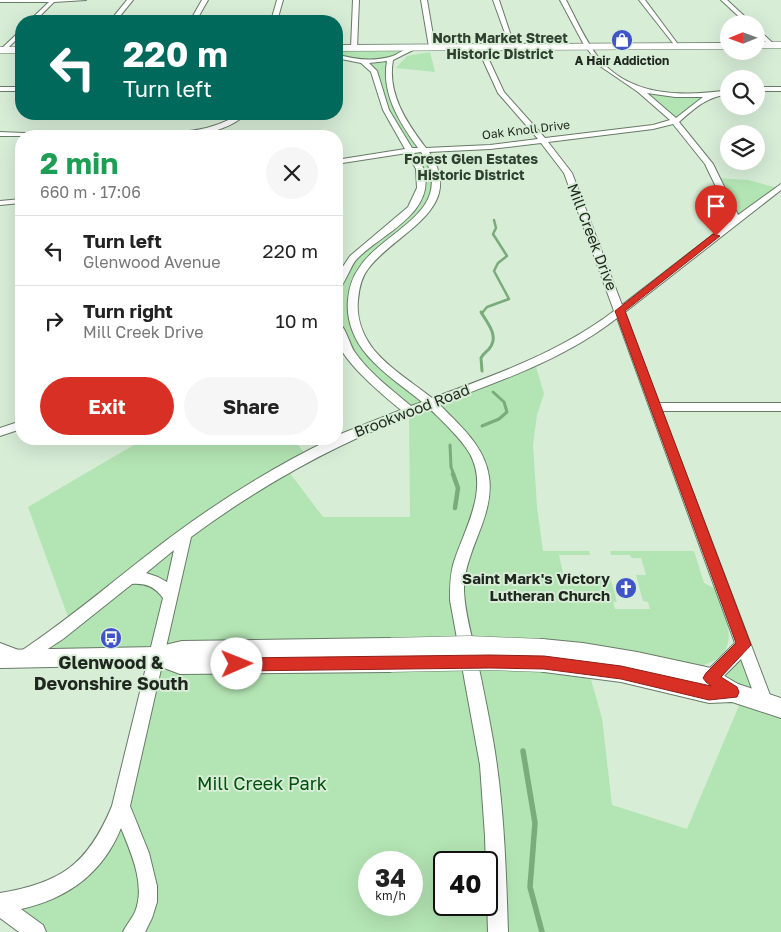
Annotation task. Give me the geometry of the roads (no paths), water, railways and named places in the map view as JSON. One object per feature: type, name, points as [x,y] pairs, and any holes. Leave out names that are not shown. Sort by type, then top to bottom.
[{"type":"main road","points":[[343,48],[720,46]]},
{"type":"main road","points":[[2,50],[15,50]]},
{"type":"street","points":[[0,0],[83,0]]},
{"type":"street","points":[[38,15],[53,0]]},
{"type":"street","points":[[118,15],[130,0]]},
{"type":"street","points":[[196,15],[205,0]]},
{"type":"street","points":[[276,15],[280,0]]},
{"type":"street","points":[[354,48],[356,0]]},
{"type":"street","points":[[424,0],[432,47]]},
{"type":"street","points":[[496,0],[513,47]]},
{"type":"street","points":[[563,0],[604,67],[638,89],[676,121],[709,162],[722,186],[736,220]]},
{"type":"street","points":[[642,0],[678,46]]},
{"type":"street","points":[[724,0],[740,15]]},
{"type":"street","points":[[765,36],[777,45]]},
{"type":"street","points":[[2,50],[15,38]]},
{"type":"street","name":"Mill Creek Drive","points":[[480,47],[489,72],[501,93],[514,110],[558,156],[568,173],[744,645],[773,705]]},
{"type":"street","points":[[343,57],[362,61],[390,59],[413,48]]},
{"type":"street","points":[[390,59],[386,76],[394,99],[404,121],[434,168],[436,178],[433,199],[416,222],[382,248],[362,271],[354,289],[352,307],[356,328],[375,358],[394,376],[430,402],[471,446],[482,469],[484,486],[481,505],[460,565],[457,597],[486,752],[493,807],[498,932]]},
{"type":"street","points":[[343,275],[358,253],[402,218],[418,199],[422,178],[420,169],[411,151],[392,121],[382,100],[374,71],[362,61]]},
{"type":"street","points":[[0,89],[15,89]]},
{"type":"street","name":"Oak Knoll Drive","points":[[638,89],[676,96],[710,96],[720,94]]},
{"type":"street","points":[[765,89],[781,89]]},
{"type":"street","name":"Oak Knoll Drive","points":[[343,161],[411,151],[465,150],[637,130],[676,121],[696,104],[710,96]]},
{"type":"street","points":[[382,100],[394,99]]},
{"type":"street","points":[[207,130],[233,120]]},
{"type":"street","points":[[0,134],[15,135]]},
{"type":"street","name":"Brookwood Road","points":[[343,437],[408,410],[535,363],[572,344],[620,311],[781,186]]},
{"type":"street","points":[[0,203],[15,202]]},
{"type":"street","points":[[370,243],[382,248]]},
{"type":"street","points":[[343,340],[354,359],[371,378],[408,410]]},
{"type":"street","points":[[656,407],[781,407]]},
{"type":"street","points":[[0,432],[15,427]]},
{"type":"street","name":"Brookwood Road","points":[[22,659],[53,638],[185,534],[263,481],[328,445]]},
{"type":"street","points":[[0,905],[37,896],[59,887],[93,860],[104,846],[113,829],[121,806],[185,534]]},
{"type":"street","points":[[129,578],[148,578],[159,583],[170,598]]},
{"type":"street","points":[[711,678],[744,645]]},
{"type":"street","points":[[0,650],[22,659]]},
{"type":"street","points":[[0,659],[156,656],[180,665],[389,655],[490,661],[583,652],[637,661],[711,678],[732,692],[773,705]]},
{"type":"street","points":[[543,656],[709,693],[732,692]]},
{"type":"street","points":[[121,806],[148,875],[148,894],[144,914],[140,924],[133,932]]},
{"type":"street","points":[[0,905],[36,932]]},
{"type":"waterway","points":[[482,313],[487,307],[509,299],[494,271],[498,263],[507,256],[493,234],[496,228],[494,220]]},
{"type":"waterway","points":[[481,312],[493,334],[492,344],[481,358],[482,371]]},
{"type":"waterway","points":[[482,426],[499,419],[507,412],[504,402],[493,392]]},
{"type":"waterway","points":[[450,445],[451,467],[454,475]]},
{"type":"waterway","points":[[453,474],[458,488],[455,508]]},
{"type":"waterway","points":[[523,751],[535,823],[530,887],[542,932]]},
{"type":"place","name":"A Hair Addiction","points":[[622,40]]},
{"type":"place","name":"Saint Mark's Victory Lutheran Church","points":[[626,588]]},
{"type":"place","name":"Glenwood & Devonshire South","points":[[111,638]]},
{"type":"district","name":"North Market Street Historic District","points":[[500,46]]},
{"type":"district","name":"Forest Glen Estates Historic District","points":[[471,168]]},
{"type":"park label","name":"Mill Creek Park","points":[[262,784]]}]
